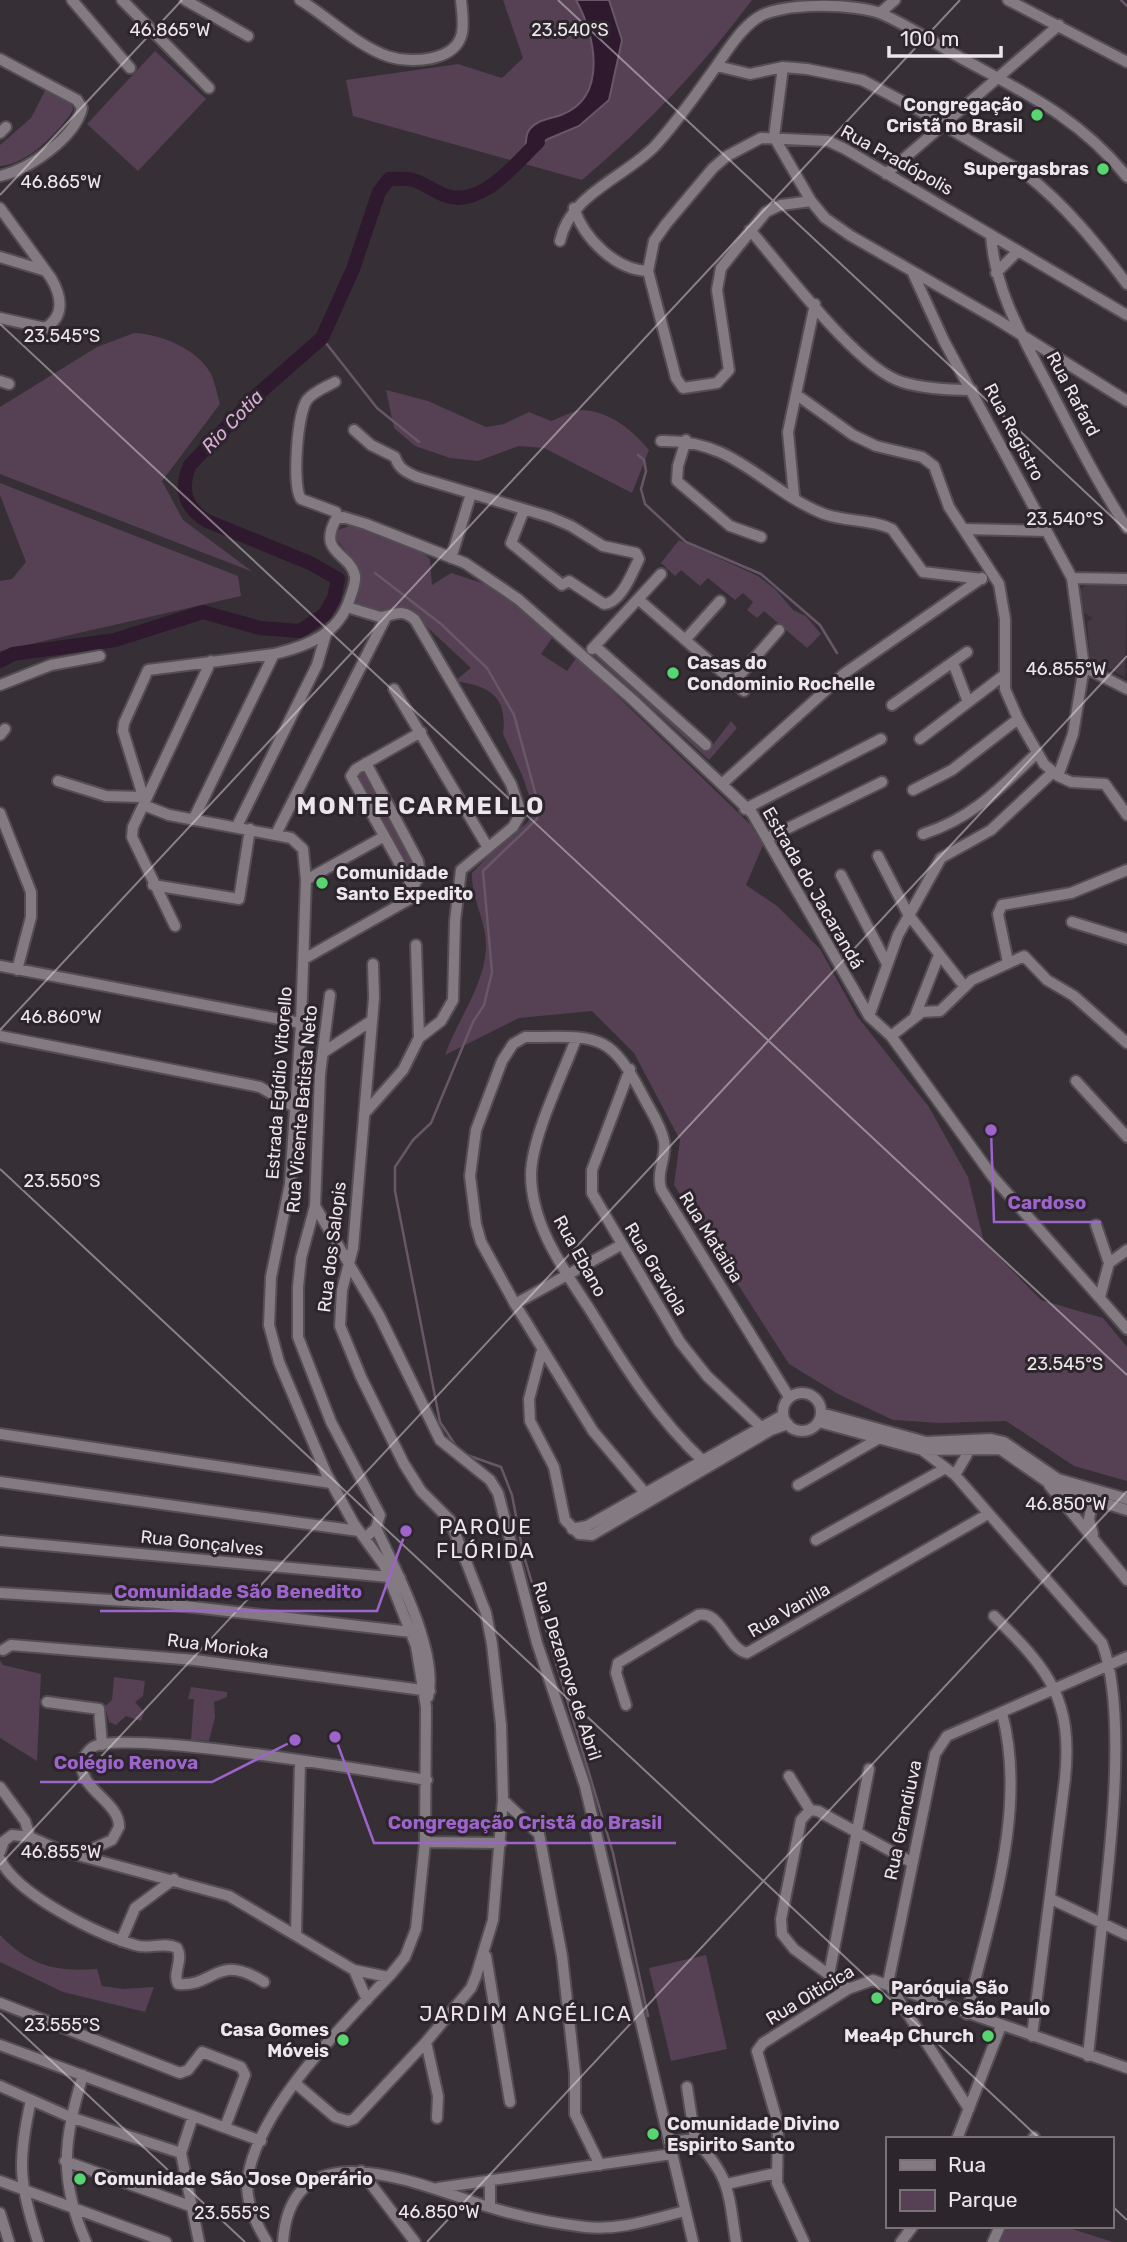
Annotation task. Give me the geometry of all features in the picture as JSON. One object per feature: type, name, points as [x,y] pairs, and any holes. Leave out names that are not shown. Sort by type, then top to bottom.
[{"type":"street","points":[[72,0],[130,68]]},
{"type":"street","points":[[122,0],[209,88]]},
{"type":"street","points":[[185,0],[248,36]]},
{"type":"street","points":[[307,1],[387,56],[421,60],[435,57],[455,47],[462,35],[461,0]]},
{"type":"street","points":[[880,13],[895,0]]},
{"type":"street","points":[[1008,0],[1127,62]]},
{"type":"street","points":[[560,240],[563,227],[574,208],[647,154],[670,129],[758,17],[779,10],[829,4],[880,13],[1042,100],[1101,147],[1127,177]]},
{"type":"street","points":[[886,174],[1059,25]]},
{"type":"street","points":[[0,59],[76,100],[82,108],[80,116],[55,145],[26,167],[0,176]]},
{"type":"street","points":[[717,66],[750,74],[783,67],[835,72],[862,80],[942,125],[1044,189],[1068,211],[1127,284]]},
{"type":"street","points":[[783,67],[774,137],[810,201],[825,218],[851,236],[1021,334],[1127,401]]},
{"type":"street","name":"Rua Pradópolis","points":[[648,271],[654,241],[713,167],[751,143],[774,137],[828,141],[1127,315]]},
{"type":"street","points":[[574,208],[586,229],[616,261],[625,267],[648,271],[676,378],[686,389],[717,383],[729,370],[718,282],[721,268],[730,253],[766,212],[781,205],[810,201]]},
{"type":"street","points":[[0,208],[51,278],[60,299],[58,317],[52,325],[38,329],[0,318]]},
{"type":"street","points":[[750,230],[861,353],[888,376],[929,388],[972,390]]},
{"type":"street","name":"Rua Rafard","points":[[991,235],[996,273],[1009,309],[1127,528]]},
{"type":"street","points":[[996,273],[1018,251]]},
{"type":"street","points":[[0,257],[43,270]]},
{"type":"street","name":"Rua Registro","points":[[912,271],[944,341],[1072,578],[1084,667],[1073,734],[1055,774]]},
{"type":"street","points":[[794,496],[788,440],[815,304]]},
{"type":"street","points":[[996,319],[1009,309]]},
{"type":"street","points":[[335,382],[313,394],[303,408],[299,426],[297,488],[301,499],[335,512]]},
{"type":"street","points":[[796,394],[863,440],[926,459],[934,466],[949,507],[995,573],[1005,609],[1004,675],[1008,696],[1018,719],[1037,753],[1055,774],[1071,782],[1105,784],[1127,815]]},
{"type":"street","points":[[355,430],[371,445],[394,457],[398,466],[405,471],[471,494],[524,510],[571,526],[616,551],[638,554],[639,559],[625,586],[611,603],[604,604],[569,581],[562,585],[511,543],[524,510]]},
{"type":"street","points":[[686,440],[678,466],[677,481],[720,519],[761,537]]},
{"type":"street","points":[[661,441],[686,440],[716,448],[823,513],[892,529],[923,572],[982,579]]},
{"type":"street","points":[[451,558],[471,494]]},
{"type":"street","name":"Estrada do Jacarandá","points":[[347,607],[355,576],[331,543],[330,534],[336,519],[343,517],[451,558],[518,599],[723,783],[745,809],[752,813],[768,838],[869,1016],[891,1036],[993,1177],[1127,1329]]},
{"type":"street","points":[[966,529],[1046,531]]},
{"type":"street","points":[[723,783],[845,673],[982,579],[995,573]]},
{"type":"street","points":[[584,656],[661,574]]},
{"type":"street","points":[[1072,578],[1127,579]]},
{"type":"street","points":[[638,599],[744,691]]},
{"type":"street","points":[[685,640],[720,601]]},
{"type":"street","points":[[237,826],[317,665],[326,634],[347,607],[367,615],[386,617]]},
{"type":"street","points":[[276,834],[386,617],[397,611],[415,620],[516,793],[521,813],[518,822],[461,870],[455,920],[453,1000],[441,1021],[419,1038],[403,1070],[364,1114]]},
{"type":"street","points":[[733,683],[779,630]]},
{"type":"street","points":[[144,802],[123,731],[124,723],[148,670],[274,654],[293,649],[326,634]]},
{"type":"street","points":[[595,646],[706,745]]},
{"type":"street","points":[[892,705],[967,652]]},
{"type":"street","points":[[193,820],[274,654]]},
{"type":"street","points":[[0,685],[51,665],[100,656]]},
{"type":"street","points":[[175,926],[132,837],[136,817],[211,661]]},
{"type":"street","points":[[953,663],[968,702]]},
{"type":"street","points":[[1084,667],[1127,690]]},
{"type":"street","points":[[920,739],[1004,675]]},
{"type":"street","points":[[394,689],[487,846]]},
{"type":"street","points":[[913,790],[952,771],[1018,719]]},
{"type":"street","points":[[415,890],[351,780],[354,771],[421,732]]},
{"type":"street","points":[[745,809],[881,739]]},
{"type":"street","points":[[923,834],[979,808],[1037,753]]},
{"type":"street","points":[[304,959],[415,890],[420,874],[418,861],[366,763]]},
{"type":"street","points":[[869,1016],[908,914],[924,893],[941,858],[991,830],[1055,774]]},
{"type":"street","name":"Estrada Egídio Vitorello","points":[[58,781],[106,796],[144,802],[193,820],[292,838],[300,845],[306,880],[302,1023],[290,1184],[271,1277],[271,1341],[329,1478],[362,1534],[396,1578]]},
{"type":"street","points":[[768,838],[882,782]]},
{"type":"street","points":[[0,813],[5,842],[31,892],[32,903],[17,970]]},
{"type":"street","points":[[153,885],[239,899],[250,829]]},
{"type":"street","points":[[306,880],[383,837]]},
{"type":"street","points":[[878,856],[908,914],[964,986]]},
{"type":"street","points":[[1008,962],[998,914],[1002,905],[1071,893],[1127,870]]},
{"type":"street","points":[[841,875],[887,964]]},
{"type":"street","points":[[1072,922],[1127,939]]},
{"type":"street","points":[[416,945],[419,1038]]},
{"type":"street","points":[[915,1016],[939,955]]},
{"type":"street","points":[[891,1036],[915,1016],[927,1011],[938,1012],[964,986],[1008,962],[1026,957],[1047,980],[1074,996],[1127,1043]]},
{"type":"street","name":"Rua dos Salopis","points":[[373,964],[374,998],[353,1248],[342,1290],[340,1326],[404,1464],[421,1491],[441,1508],[450,1520],[467,1561],[491,1636],[501,1725],[503,1800],[493,1920],[485,1954]]},
{"type":"street","points":[[0,967],[302,1023]]},
{"type":"street","name":"Rua Vicente Batista Neto","points":[[330,995],[315,1206],[300,1265],[296,1307],[298,1337],[331,1422],[378,1510],[380,1518],[376,1528],[396,1578]]},
{"type":"street","points":[[324,1052],[370,1021]]},
{"type":"street","points":[[0,1036],[260,1087],[296,1108]]},
{"type":"street","name":"Rua Mataiba","points":[[515,1304],[487,1253],[475,1224],[470,1175],[476,1130],[502,1061],[517,1040],[525,1037],[576,1039],[607,1045],[630,1069],[664,1139],[658,1178],[661,1189],[789,1397]]},
{"type":"street","name":"Rua Ebano","points":[[576,1039],[536,1145],[531,1172],[542,1228],[568,1276],[652,1407],[703,1461]]},
{"type":"street","name":"Rua Graviola","points":[[630,1069],[592,1170],[591,1186],[598,1205],[621,1245],[692,1359],[761,1427]]},
{"type":"street","points":[[1076,1081],[1127,1137]]},
{"type":"street","points":[[615,1103],[642,1095]]},
{"type":"street","name":"Rua Dezenove de Abril","points":[[315,1206],[379,1315],[440,1440],[489,1480],[498,1493],[537,1643],[586,1786],[693,2242]]},
{"type":"street","points":[[1096,1225],[1109,1263],[1100,1297]]},
{"type":"street","points":[[621,1245],[515,1304],[593,1431],[646,1494]]},
{"type":"street","points":[[1109,1263],[1127,1250]]},
{"type":"street","points":[[542,1350],[529,1399],[530,1421],[554,1467],[565,1520],[572,1529],[587,1531],[771,1430],[785,1420],[789,1397],[808,1393],[818,1401],[820,1417],[813,1428],[801,1431],[785,1420]]},
{"type":"street","points":[[820,1417],[847,1430],[922,1450],[1000,1450],[1047,1483],[1127,1580]]},
{"type":"street","points":[[820,1417],[926,1442],[1004,1442],[1079,1491]]},
{"type":"street","points":[[587,1531],[761,1427],[785,1420]]},
{"type":"street","points":[[843,1459],[850,1445],[847,1430]]},
{"type":"street","points":[[0,1434],[329,1478]]},
{"type":"street","points":[[798,1485],[878,1439]]},
{"type":"street","points":[[922,1450],[955,1475],[1101,1643],[1114,1662],[1125,1723],[1126,1751],[1122,1797],[1102,1923],[1088,2056]]},
{"type":"street","points":[[955,1475],[969,1451]]},
{"type":"street","points":[[816,1540],[944,1469]]},
{"type":"street","points":[[0,1482],[362,1534],[376,1528]]},
{"type":"street","points":[[1047,1483],[1094,1495],[1127,1499]]},
{"type":"street","points":[[1079,1491],[1075,1511],[1080,1523]]},
{"type":"street","points":[[1094,1495],[1127,1510]]},
{"type":"street","points":[[1094,1495],[1089,1525],[1099,1546]]},
{"type":"street","name":"Rua Vanilla","points":[[626,1705],[616,1674],[618,1663],[698,1615],[706,1614],[715,1619],[732,1643],[747,1653],[988,1514]]},
{"type":"street","name":"Rua Gonçalves","points":[[0,1541],[396,1578]]},
{"type":"street","points":[[286,2224],[265,2238],[248,2185],[261,2141],[295,2084],[405,1957],[416,1929],[425,1842],[426,1690],[416,1631],[396,1578]]},
{"type":"street","points":[[0,1593],[158,1603],[416,1631]]},
{"type":"street","points":[[994,1616],[1056,1688],[1067,1740],[1051,1899],[1032,2036]]},
{"type":"street","name":"Rua Morioka","points":[[3,1650],[11,1645],[195,1660],[426,1690]]},
{"type":"street","name":"Rua Grandiuva","points":[[888,1983],[911,1862],[935,1754],[940,1744],[947,1736],[1127,1657]]},
{"type":"street","points":[[47,1702],[99,1709],[102,1713],[102,1745]]},
{"type":"street","points":[[967,2014],[1006,1834],[1012,1759],[1002,1713]]},
{"type":"street","points":[[79,1856],[112,1840],[119,1827],[116,1812],[90,1785],[83,1769],[83,1758],[102,1745],[140,1743],[194,1747],[427,1780]]},
{"type":"street","points":[[296,1934],[300,1761]]},
{"type":"street","points":[[829,1975],[869,1769]]},
{"type":"street","points":[[789,1776],[810,1810],[823,1813],[856,1834],[911,1862]]},
{"type":"street","points":[[0,1787],[25,1822],[30,1837]]},
{"type":"street","points":[[503,1800],[539,1834],[562,1956],[574,2063],[575,2114],[600,2165]]},
{"type":"street","points":[[810,1810],[799,1824],[780,1930],[794,1949],[848,1989]]},
{"type":"street","points":[[0,1852],[4,1841],[12,1835],[30,1837],[79,1856],[174,1879],[229,1896],[354,1970],[388,1977]]},
{"type":"street","points":[[425,1842],[500,1843]]},
{"type":"street","points":[[0,1859],[9,1874],[33,1894],[121,1941],[142,1947],[167,1945],[177,1948],[180,1955],[175,1978],[178,1984],[193,1982],[225,1968],[241,1970],[264,1982]]},
{"type":"street","points":[[121,1941],[135,1908],[174,1879]]},
{"type":"street","points":[[1051,1899],[1127,1935]]},
{"type":"street","points":[[295,2084],[335,2117],[348,2122],[354,2119],[426,2042],[471,1988],[485,1954]]},
{"type":"street","points":[[485,1954],[510,2102]]},
{"type":"street","points":[[354,1970],[368,2000]]},
{"type":"street","name":"Rua Oiticica","points":[[776,2173],[778,2124],[769,2084],[758,2056],[763,2043],[848,1989],[867,1980],[888,1983],[967,2014],[1127,2068]]},
{"type":"street","points":[[888,1983],[969,2109]]},
{"type":"street","points":[[471,1988],[486,1989],[492,1996]]},
{"type":"street","points":[[0,2003],[176,2071],[185,2072],[202,2052],[246,2070],[225,2127]]},
{"type":"street","points":[[958,2137],[1001,2026]]},
{"type":"street","points":[[426,2042],[438,2096],[438,2118]]},
{"type":"street","points":[[0,2045],[261,2141]]},
{"type":"street","points":[[410,2059],[432,2068]]},
{"type":"street","points":[[83,2075],[70,2117],[65,2161],[72,2207],[86,2242]]},
{"type":"street","points":[[0,2086],[70,2117],[181,2153]]},
{"type":"street","points":[[687,2087],[695,2139],[718,2165],[727,2184],[736,2242]]},
{"type":"street","points":[[31,2100],[21,2150],[21,2188],[38,2242]]},
{"type":"street","points":[[193,2116],[181,2153],[199,2242]]},
{"type":"street","points":[[669,2142],[695,2139]]},
{"type":"street","points":[[435,2189],[672,2154]]},
{"type":"street","points":[[65,2161],[190,2206]]},
{"type":"street","points":[[283,2242],[295,2199],[314,2179],[337,2171],[361,2171],[435,2189],[490,2207],[596,2228],[610,2228],[685,2211]]},
{"type":"street","points":[[361,2171],[415,2242]]},
{"type":"street","points":[[727,2184],[776,2173],[781,2194],[804,2242]]},
{"type":"street","points":[[382,2199],[395,2179]]},
{"type":"street","points":[[490,2180],[490,2207]]},
{"type":"street","points":[[0,2181],[166,2242]]},
{"type":"street","points":[[0,2213],[9,2242]]},
{"type":"shaded area","points":[[576,0],[609,0],[622,40],[609,100],[579,126],[548,139],[525,154],[526,137],[531,128],[538,122],[561,115],[576,106],[586,94],[592,80],[592,47],[583,14]]},
{"type":"shaded area","points":[[1088,583],[1127,583],[1125,677],[1090,658],[1087,622],[1093,618],[1084,613],[1079,591]]},
{"type":"green space","points":[[503,0],[752,0],[672,95],[629,139],[582,180],[353,116],[346,80],[458,64],[502,78],[523,58]]},
{"type":"green space","points":[[155,51],[206,99],[138,171],[87,124]]},
{"type":"green space","points":[[46,89],[72,103],[73,110],[42,146],[21,160],[0,166],[0,145],[31,118]]},
{"type":"green space","points":[[134,333],[166,339],[186,349],[204,363],[210,372],[220,404],[162,481],[183,520],[253,572],[0,474],[0,407],[97,347]]},
{"type":"green space","points":[[386,390],[428,401],[486,427],[504,424],[529,412],[551,421],[579,410],[593,411],[620,423],[649,450],[632,493],[544,448],[519,446],[478,461],[450,458],[415,446],[394,428]]},
{"type":"green space","points":[[0,483],[238,576],[241,596],[0,651],[0,581],[12,579],[26,562],[0,495]]},
{"type":"green space","points":[[352,525],[412,545],[430,559],[432,585],[451,573],[491,586],[554,635],[541,654],[567,671],[577,657],[750,824],[763,845],[746,885],[777,906],[820,949],[857,1016],[929,1107],[968,1177],[984,1242],[1041,1300],[1103,1318],[1127,1347],[1127,1481],[1074,1466],[1006,1421],[940,1423],[893,1420],[838,1394],[789,1364],[674,1185],[680,1140],[634,1053],[592,1011],[519,1018],[445,1055],[475,990],[484,962],[486,938],[472,883],[472,873],[501,843],[527,823],[532,815],[532,804],[503,734],[504,721],[499,702],[494,695],[478,686],[455,681],[471,668],[412,613],[399,607],[379,610],[356,604],[360,570],[335,537],[338,530]]},
{"type":"green space","points":[[679,540],[758,576],[776,590],[793,610],[806,616],[821,634],[807,648],[764,611],[757,618],[747,610],[753,602],[743,593],[735,600],[708,578],[700,586],[681,570],[675,576],[661,563]]},
{"type":"green space","points":[[596,651],[709,750],[731,721],[737,728],[709,760],[592,654]]},
{"type":"green space","points":[[365,767],[418,867],[411,869],[355,775]]},
{"type":"green space","points":[[0,1660],[3,1665],[41,1674],[37,1761],[0,1738]]},
{"type":"green space","points":[[114,1677],[145,1681],[143,1696],[135,1702],[144,1712],[141,1721],[126,1716],[116,1725],[109,1722],[105,1706],[112,1700]]},
{"type":"green space","points":[[191,1687],[227,1692],[227,1697],[214,1702],[215,1717],[209,1741],[191,1740],[194,1699],[188,1699]]},
{"type":"green space","points":[[0,1935],[22,1954],[44,1965],[69,1969],[97,1969],[102,1986],[124,1989],[154,1987],[145,2012],[63,1992],[0,1962]]},
{"type":"green space","points":[[706,1955],[727,2049],[671,2061],[649,1968]]},
{"type":"green space","points":[[1004,2228],[1069,2228],[1113,2242],[1000,2242]]},
{"type":"waterway","points":[[1121,0],[1127,6]]},
{"type":"waterway","name":"Rio Cotia","points":[[0,661],[13,654],[115,640],[203,612],[260,628],[300,631],[325,614],[334,598],[338,579],[310,563],[200,516],[186,498],[185,482],[190,465],[258,394],[322,338],[353,269],[379,192],[389,179],[414,180],[444,195],[457,198],[471,196],[496,182],[538,142]]},
{"type":"waterway","points":[[322,338],[377,408],[419,442]]},
{"type":"waterway","points":[[638,455],[644,460],[646,471],[641,489],[645,504],[686,542],[761,574],[820,625],[837,653]]},
{"type":"waterway","points":[[375,573],[441,624],[487,668],[514,715],[538,803],[537,819],[483,871],[492,972],[484,1005],[473,1022],[431,1123],[413,1140],[395,1167],[395,1191],[440,1422],[458,1449]]},
{"type":"waterway","points":[[467,1455],[501,1467],[512,1495],[523,1553],[613,1853],[648,2016]]},
{"type":"place","name":"Congregação Cristã no Brasil","points":[[1037,115]]},
{"type":"place","name":"Supergasbras","points":[[1103,169]]},
{"type":"place","name":"Casas do Condominio Rochelle","points":[[673,673]]},
{"type":"place","name":"Comunidade Santo Expedito","points":[[322,883]]},
{"type":"place","name":"Cardoso","points":[[991,1130]]},
{"type":"place","name":"Comunidade São Benedito","points":[[406,1531]]},
{"type":"place","name":"Congregação Cristã do Brasil","points":[[335,1737]]},
{"type":"place","name":"Colégio Renova","points":[[295,1740]]},
{"type":"place","name":"Paróquia São Pedro e São Paulo","points":[[877,1998]]},
{"type":"place","name":"Mea4p Church","points":[[988,2036]]},
{"type":"place","name":"Casa Gomes Móveis","points":[[343,2040]]},
{"type":"place","name":"Comunidade Divino Espirito Santo","points":[[653,2134]]},
{"type":"place","name":"Comunidade São Jose Operário","points":[[80,2179]]},
{"type":"district","name":"MONTE CARMELLO","points":[[421,806]]},
{"type":"district","name":"PARQUE FLÓRIDA","points":[[486,1539]]},
{"type":"district","name":"JARDIM ANGÉLICA","points":[[526,2014]]}]
